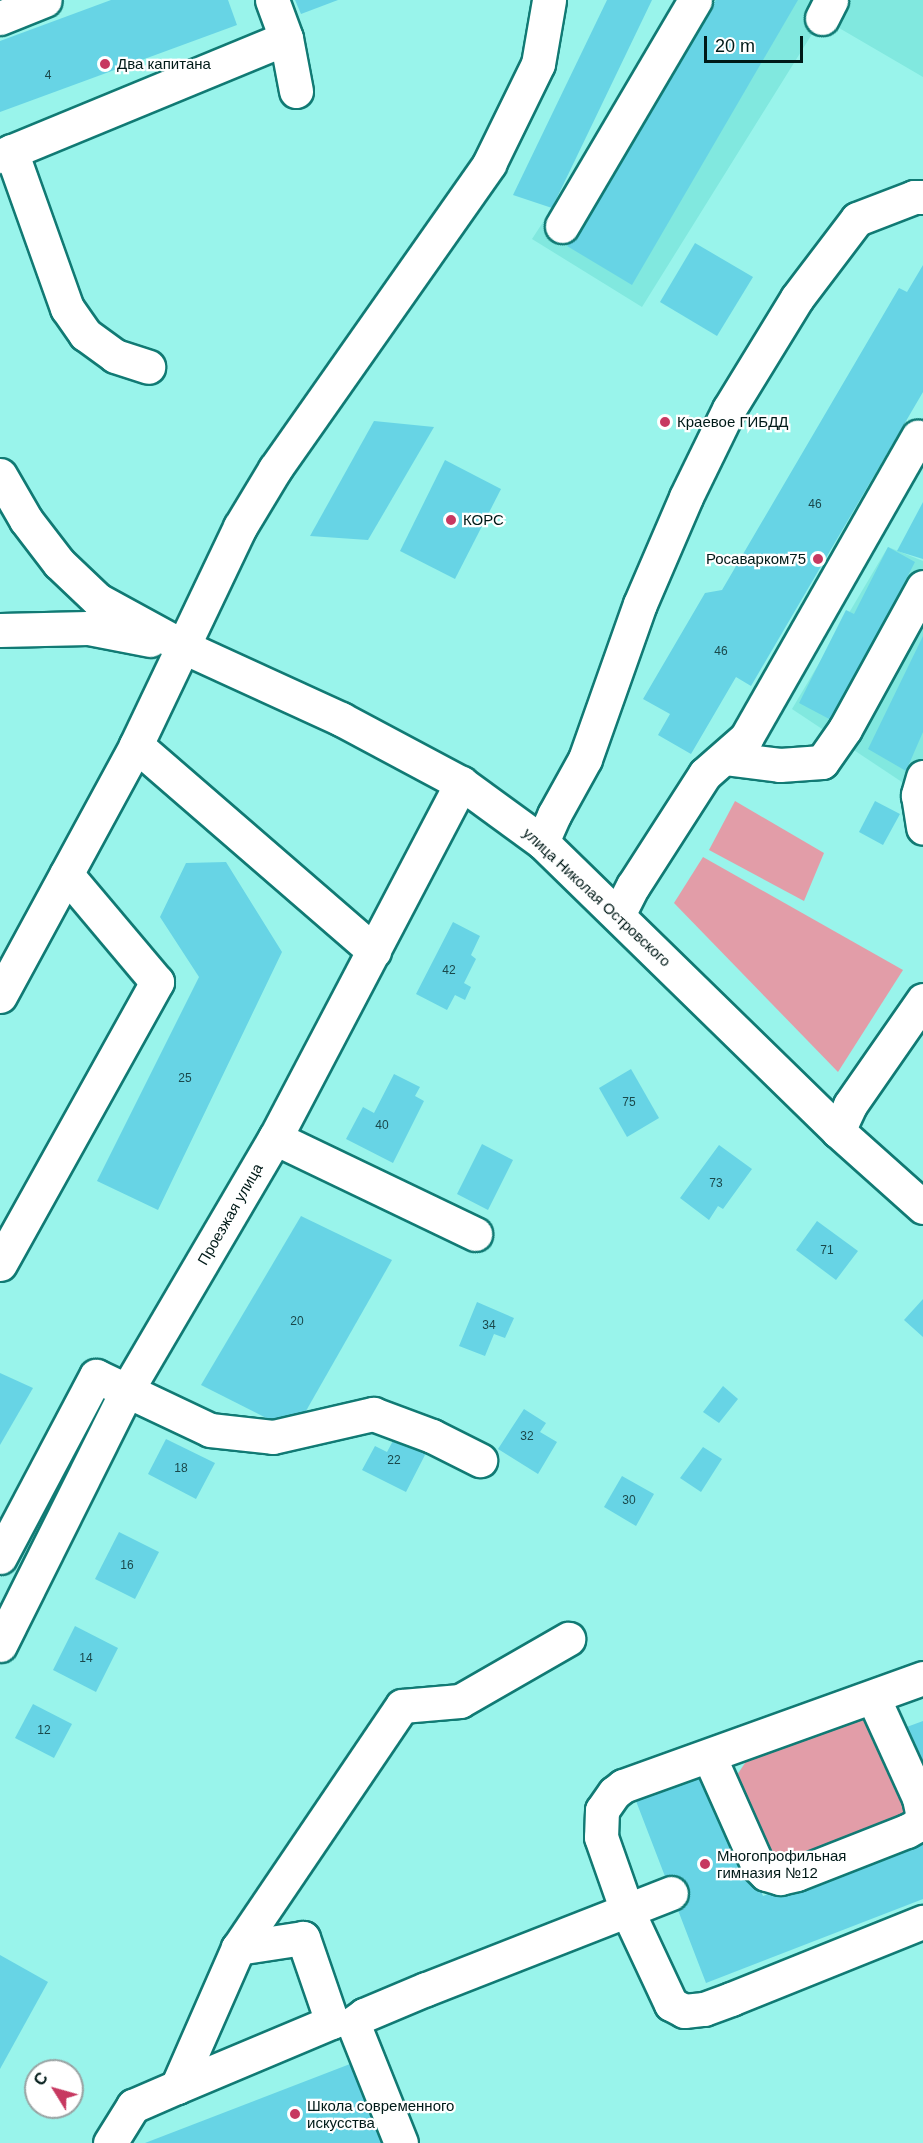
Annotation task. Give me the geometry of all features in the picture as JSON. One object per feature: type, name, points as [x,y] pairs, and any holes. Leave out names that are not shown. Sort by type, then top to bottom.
[{"type":"street","points":[[0,18],[45,0]]},
{"type":"street","points":[[272,0],[286,38],[296,91]]},
{"type":"street","points":[[0,996],[136,745],[240,527],[275,470],[489,164],[538,64],[549,0]]},
{"type":"street","points":[[562,226],[695,0]]},
{"type":"street","points":[[148,367],[115,356],[85,334],[68,308],[6,153],[286,38]]},
{"type":"street","points":[[542,842],[554,814],[585,759],[640,604],[686,496],[729,409],[797,298],[857,219],[914,196],[923,197]]},
{"type":"street","points":[[618,915],[633,886],[705,774],[746,738],[918,437]]},
{"type":"street","points":[[0,475],[26,520],[59,563],[98,600],[184,647]]},
{"type":"street","points":[[724,758],[780,765],[822,762],[845,729],[923,587]]},
{"type":"street","points":[[0,630],[88,628],[184,647]]},
{"type":"street","name":"улица Николая Островского","points":[[184,647],[341,719],[461,783],[542,842],[838,1131],[923,1207]]},
{"type":"street","points":[[136,745],[374,951]]},
{"type":"street","points":[[923,777],[918,795],[923,828]]},
{"type":"street","name":"Проезжая улица","points":[[0,1645],[127,1390],[275,1138],[461,783]]},
{"type":"street","points":[[0,1264],[157,982],[66,874]]},
{"type":"street","points":[[838,1131],[850,1106],[923,1000]]},
{"type":"street","points":[[275,1138],[475,1234]]},
{"type":"street","points":[[0,1557],[96,1376],[210,1430],[273,1437],[373,1414],[432,1436],[480,1460]]},
{"type":"street","points":[[177,2087],[238,1948],[402,1706],[460,1701],[568,1639]]},
{"type":"street","points":[[923,1678],[623,1786],[614,1793],[602,1810],[601,1837],[626,1908],[671,2004],[684,2011],[704,2009],[923,1922]]},
{"type":"street","points":[[709,1756],[758,1866],[766,1874],[780,1878],[796,1874],[908,1830],[916,1826],[923,1817],[919,1798],[873,1696]]},
{"type":"street","points":[[401,2143],[353,2023],[364,2015],[426,1989],[671,1893]]},
{"type":"street","points":[[110,2143],[133,2106],[332,2022],[303,1938],[238,1948]]},
{"type":"shaded area","points":[[688,0],[923,0],[923,77],[822,18],[642,307],[532,239]]},
{"type":"shaded area","points":[[888,547],[923,561],[923,796],[792,709]]},
{"type":"shaded area","points":[[735,801],[824,853],[804,901],[709,850]]},
{"type":"shaded area","points":[[703,857],[903,970],[838,1072],[674,903]]},
{"type":"shaded area","points":[[864,1711],[912,1815],[776,1867],[735,1778],[747,1760],[766,1747]]},
{"type":"building","points":[[111,0],[228,0],[237,25],[0,112],[0,41]]},
{"type":"building","points":[[295,0],[338,0],[301,14]]},
{"type":"building","points":[[607,0],[652,0],[552,208],[513,195]]},
{"type":"building","points":[[716,0],[798,0],[632,285],[567,246]]},
{"type":"building","points":[[695,243],[753,277],[717,336],[660,302]]},
{"type":"building","points":[[923,265],[923,392],[751,686],[736,677],[691,754],[658,735],[670,714],[643,699],[705,593],[722,590],[899,288],[907,292]]},
{"type":"building","points":[[374,421],[434,427],[368,540],[310,536]]},
{"type":"building","points":[[445,460],[501,489],[455,579],[400,551]]},
{"type":"building","points":[[923,502],[923,559],[897,551]]},
{"type":"building","points":[[888,547],[915,562],[833,721],[799,703],[846,610],[854,614]]},
{"type":"building","points":[[923,636],[923,732],[906,771],[868,749]]},
{"type":"building","points":[[875,801],[900,814],[883,845],[859,832]]},
{"type":"building","points":[[226,862],[282,952],[158,1210],[97,1181],[199,977],[160,917],[186,863]]},
{"type":"building","points":[[453,922],[480,936],[471,955],[476,959],[464,983],[471,987],[465,1000],[455,995],[447,1010],[416,994]]},
{"type":"building","points":[[631,1069],[659,1118],[627,1137],[599,1088]]},
{"type":"building","points":[[394,1074],[420,1087],[415,1096],[424,1101],[393,1163],[346,1139],[363,1107],[374,1113]]},
{"type":"building","points":[[482,1144],[513,1160],[488,1210],[457,1194]]},
{"type":"building","points":[[719,1145],[752,1169],[723,1209],[718,1206],[709,1220],[680,1198]]},
{"type":"building","points":[[301,1216],[392,1260],[294,1432],[201,1385]]},
{"type":"building","points":[[817,1221],[858,1251],[836,1280],[796,1250]]},
{"type":"building","points":[[923,1299],[923,1337],[904,1320]]},
{"type":"building","points":[[477,1302],[514,1318],[505,1338],[494,1334],[485,1356],[459,1346]]},
{"type":"building","points":[[0,1373],[33,1388],[0,1445]]},
{"type":"building","points":[[723,1386],[738,1399],[719,1423],[703,1412]]},
{"type":"building","points":[[524,1409],[546,1423],[540,1432],[557,1442],[538,1474],[498,1449]]},
{"type":"building","points":[[395,1437],[426,1453],[406,1492],[362,1470],[375,1446],[387,1452]]},
{"type":"building","points":[[166,1439],[215,1463],[196,1499],[148,1474]]},
{"type":"building","points":[[703,1447],[722,1459],[701,1492],[680,1478]]},
{"type":"building","points":[[622,1476],[654,1494],[636,1526],[604,1507]]},
{"type":"building","points":[[119,1532],[159,1552],[135,1599],[95,1579]]},
{"type":"building","points":[[75,1626],[118,1648],[96,1692],[53,1670]]},
{"type":"building","points":[[33,1704],[72,1724],[54,1758],[15,1738]]},
{"type":"building","points":[[923,1721],[923,1777],[904,1728]]},
{"type":"building","name":"Многопрофильная гимназия №12","points":[[715,1771],[763,1896],[923,1834],[923,1899],[706,1983],[636,1801]]},
{"type":"building","points":[[0,1955],[48,1982],[0,2069]]},
{"type":"building","points":[[363,2059],[393,2143],[145,2143]]},
{"type":"place","name":"Два капитана","points":[[105,64]]},
{"type":"place","name":"Краевое ГИБДД","points":[[665,422]]},
{"type":"place","name":"КОРС","points":[[451,520]]},
{"type":"place","name":"Росаварком75","points":[[818,559]]},
{"type":"place","name":"Многопрофильная гимназия №12","points":[[705,1864]]},
{"type":"place","name":"Школа современного искусства","points":[[295,2114]]}]
